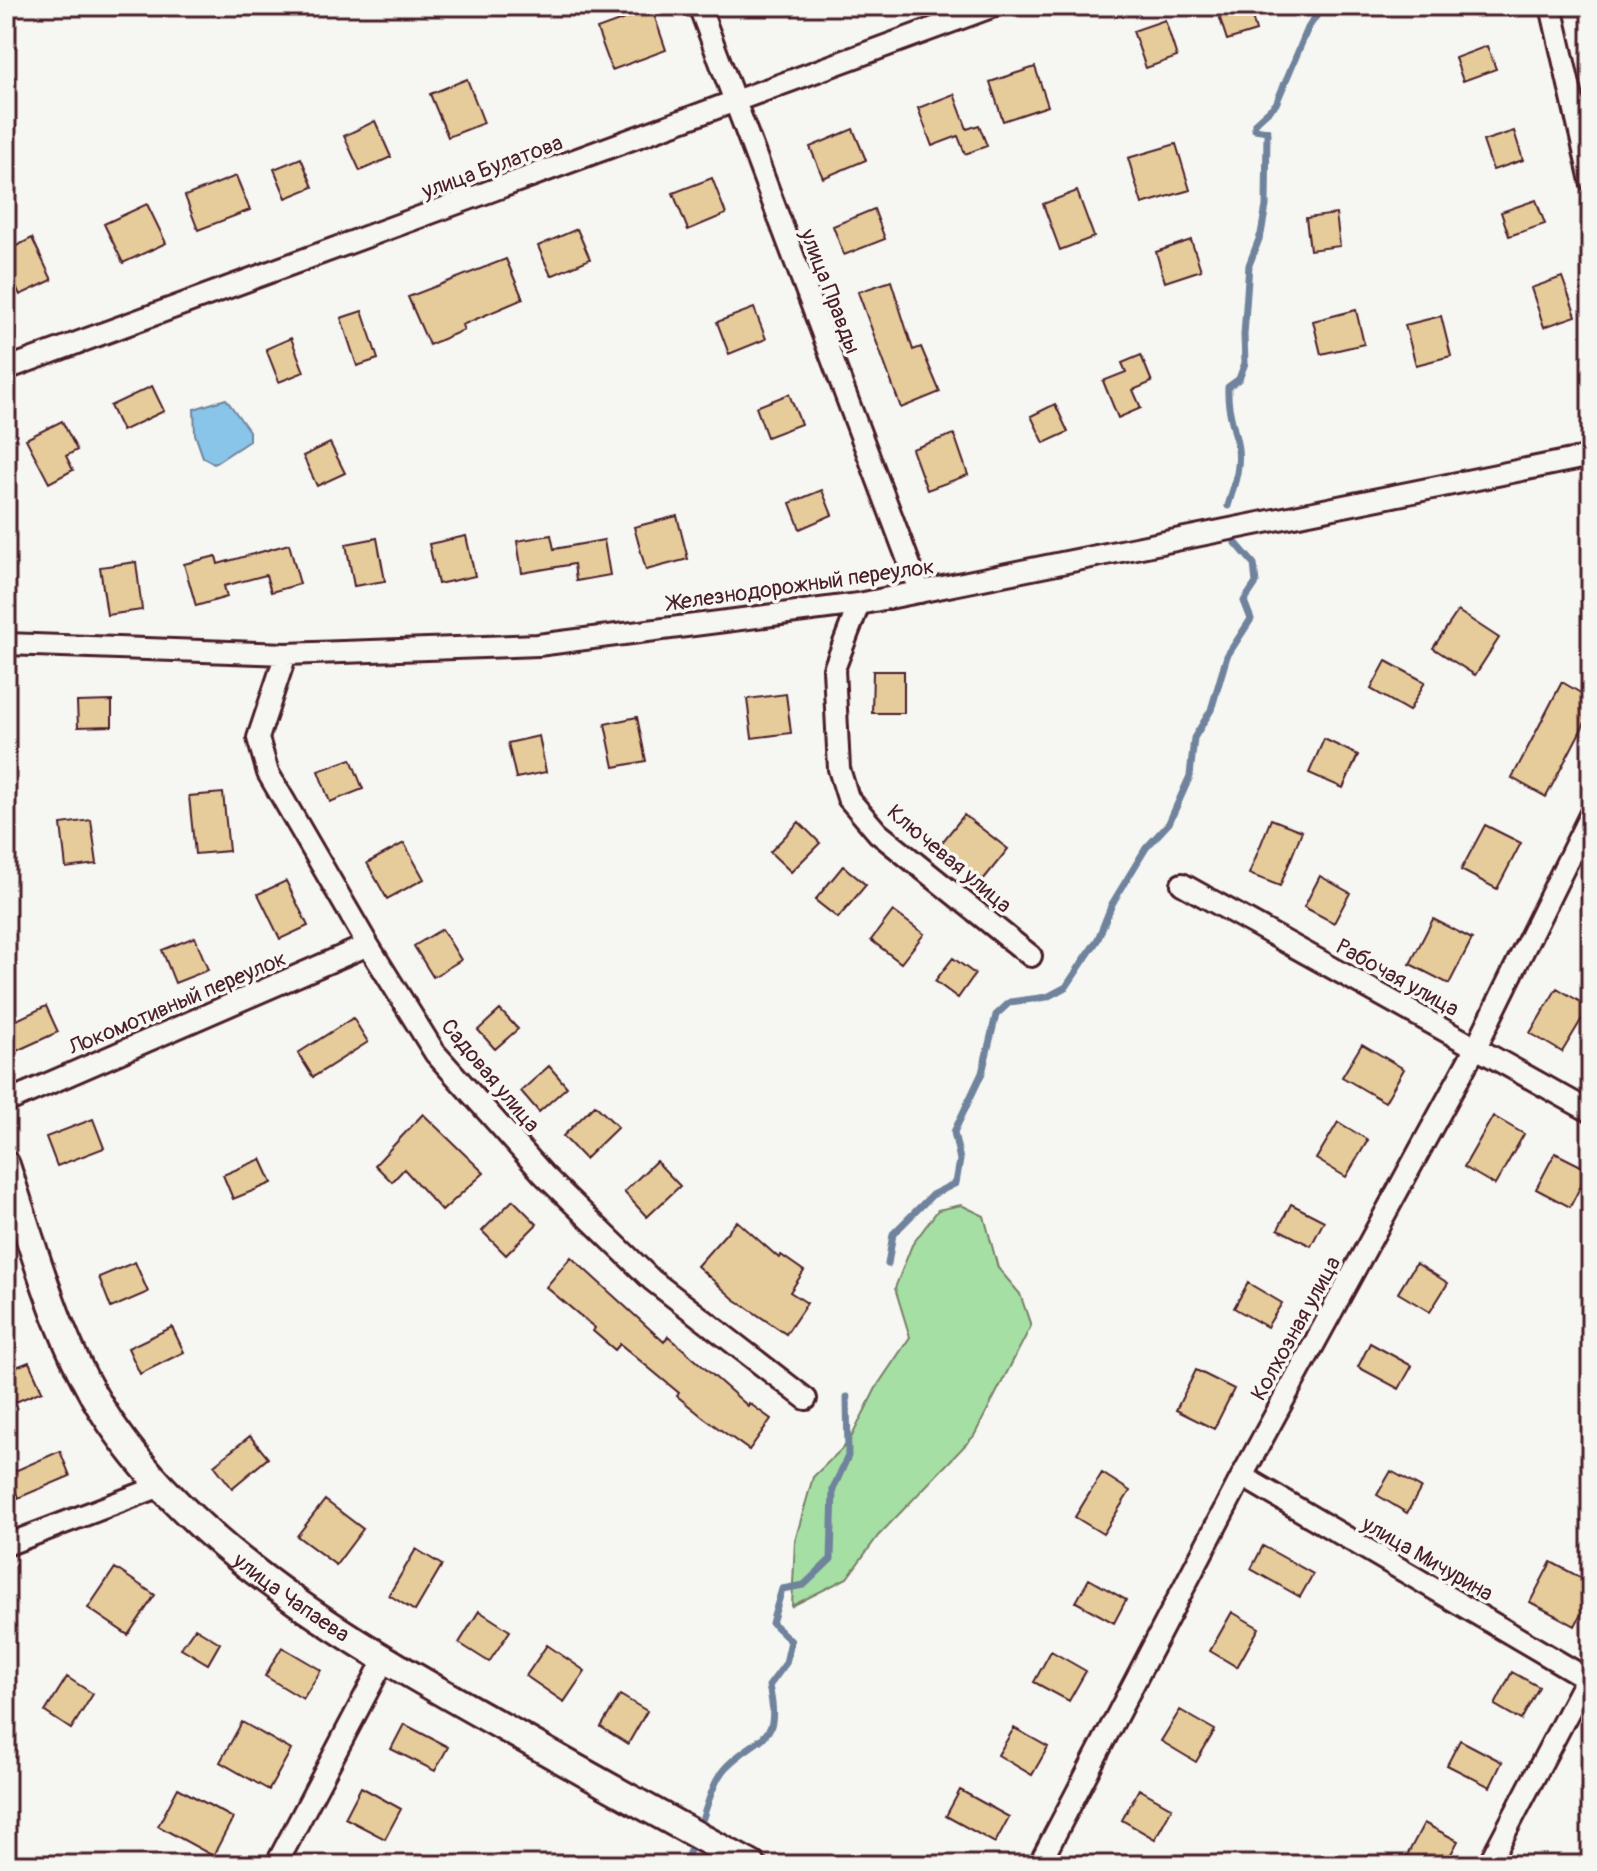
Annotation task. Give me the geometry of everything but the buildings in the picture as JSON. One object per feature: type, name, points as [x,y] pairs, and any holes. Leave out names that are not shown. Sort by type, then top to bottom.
[{"type":"street","name":"улица Правды","points":[[699,6],[920,592]]},
{"type":"street","name":"улица Булатова","points":[[6,369],[994,6]]},
{"type":"street","points":[[1551,6],[1591,181]]},
{"type":"street","name":"Железнодорожный переулок","points":[[6,644],[286,654],[538,645],[859,604],[1591,456]]},
{"type":"street","name":"Ключевая улица","points":[[859,604],[834,669],[839,769],[848,798],[878,833],[1031,956]]},
{"type":"street","name":"Садовая улица","points":[[286,654],[258,738],[268,773],[435,1053],[544,1175],[652,1280],[806,1399]]},
{"type":"street","name":"Колхозная улица","points":[[1039,1865],[1242,1476],[1476,1047],[1591,813]]},
{"type":"street","name":"Рабочая улица","points":[[1182,884],[1591,1112]]},
{"type":"street","name":"Локомотивный переулок","points":[[6,1102],[368,945]]},
{"type":"street","name":"улица Чапаева","points":[[6,1165],[47,1286],[82,1373],[116,1431],[161,1486],[203,1526],[273,1583],[384,1660],[752,1865]]},
{"type":"street","name":"улица Мичурина","points":[[1242,1476],[1589,1676]]},
{"type":"street","points":[[6,1545],[161,1486]]},
{"type":"street","points":[[276,1865],[384,1660]]},
{"type":"street","points":[[1488,1865],[1589,1676]]},
{"type":"green space","points":[[961,1205],[984,1216],[998,1268],[1020,1294],[1031,1326],[974,1436],[878,1536],[847,1578],[792,1606],[795,1541],[813,1477],[849,1442],[877,1386],[910,1337],[895,1288],[912,1245],[938,1210]]},
{"type":"water","points":[[226,399],[249,431],[249,441],[214,464],[203,457],[195,434],[194,409]]},
{"type":"waterway","points":[[1228,506],[1239,459],[1228,387],[1239,379],[1245,363],[1249,265],[1261,234],[1266,206],[1267,131],[1255,129],[1255,123],[1276,104],[1308,28],[1323,6]]},
{"type":"waterway","points":[[888,1264],[893,1234],[932,1195],[956,1183],[960,1160],[954,1132],[982,1073],[996,1015],[1010,1002],[1047,997],[1066,987],[1098,939],[1112,904],[1146,848],[1169,823],[1190,776],[1194,738],[1211,710],[1227,656],[1251,619],[1244,601],[1256,583],[1254,564],[1235,542]]},
{"type":"waterway","points":[[699,1829],[722,1772],[770,1728],[773,1718],[769,1686],[786,1663],[791,1641],[772,1623],[782,1589],[804,1585],[831,1559],[833,1489],[848,1456],[847,1397]]},
{"type":"waterway","points":[[684,1865],[694,1841]]}]
